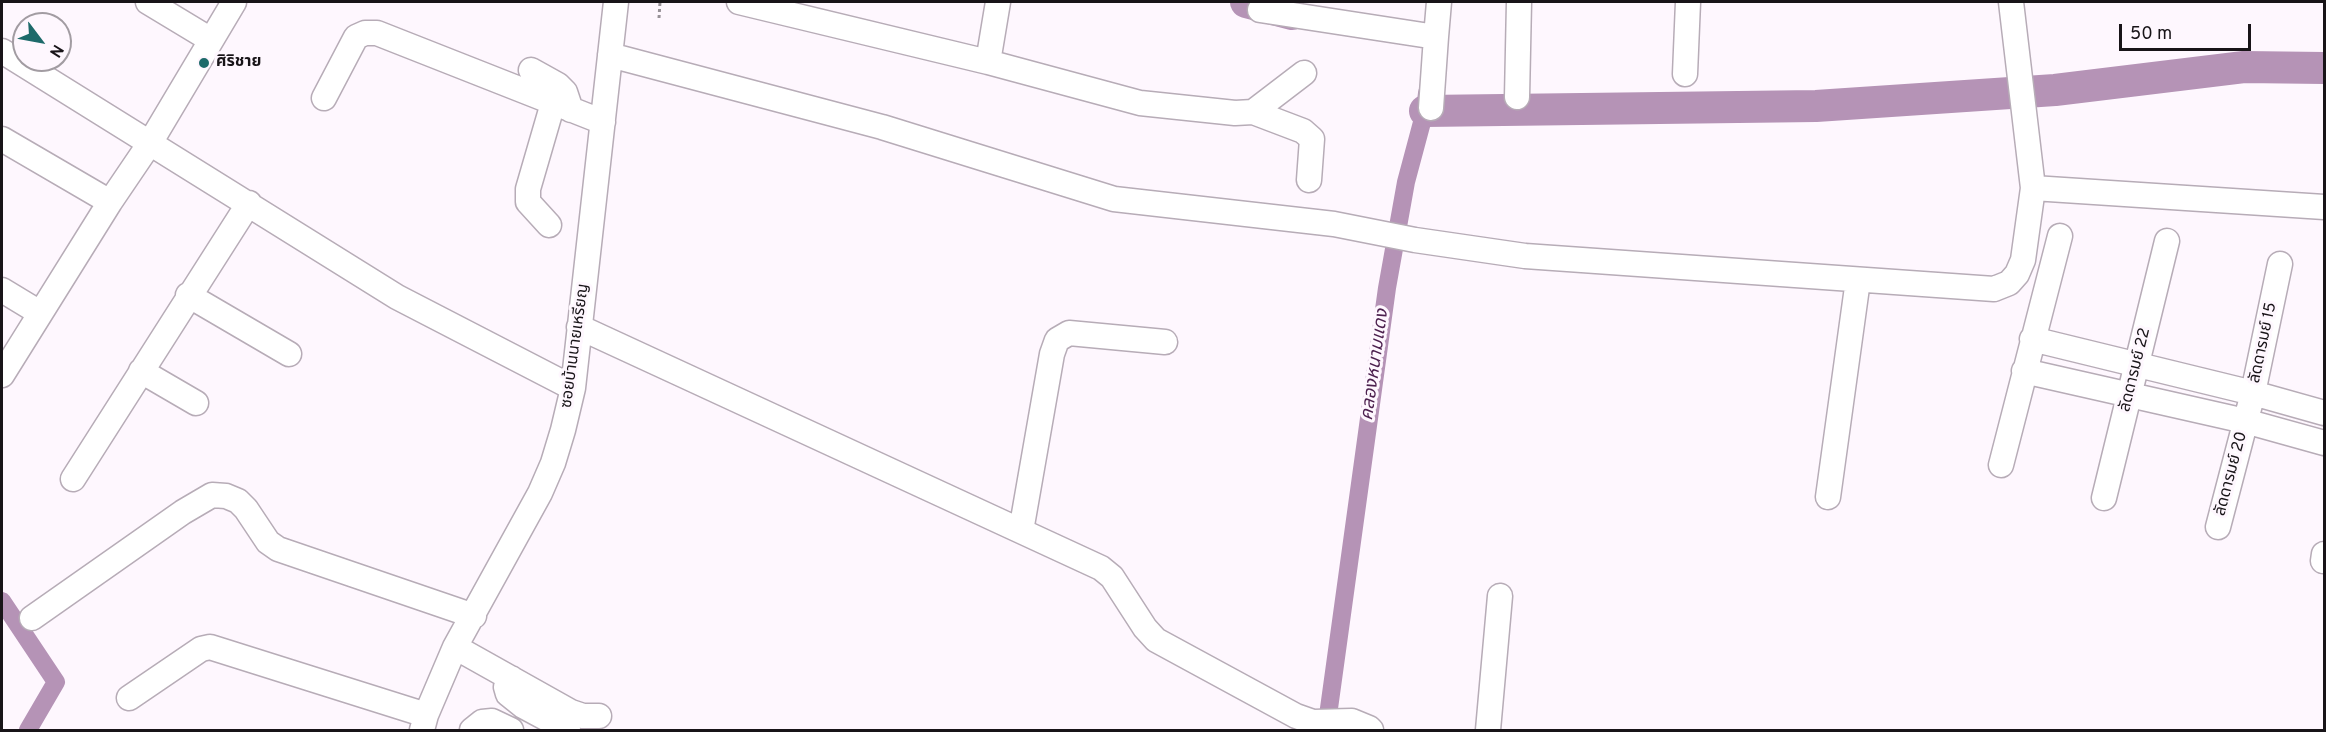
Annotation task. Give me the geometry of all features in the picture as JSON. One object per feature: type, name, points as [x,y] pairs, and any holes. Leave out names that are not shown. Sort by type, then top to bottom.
[{"type":"street","points":[[148,2],[211,40]]},
{"type":"street","points":[[2,375],[110,202],[150,143],[234,2]]},
{"type":"street","name":"ซอยบ้านนายเหรียญ","points":[[424,723],[455,647],[540,493],[553,464],[573,388],[616,2]]},
{"type":"street","points":[[739,2],[988,62],[1140,103],[1235,113],[1253,112],[1303,131],[1312,139],[1309,180]]},
{"type":"street","points":[[988,62],[998,2]]},
{"type":"street","points":[[1431,108],[1427,36],[1439,2]]},
{"type":"street","points":[[1516,97],[1519,2]]},
{"type":"street","points":[[1685,74],[1688,2]]},
{"type":"street","points":[[610,55],[882,127],[1114,199],[1334,224],[1414,240],[1525,256],[1994,289],[2009,283],[2017,274],[2023,260],[2033,188],[2011,2]]},
{"type":"street","points":[[1260,10],[1427,36]]},
{"type":"street","points":[[324,98],[356,37],[365,33],[377,33],[603,122]]},
{"type":"street","points":[[2,51],[397,297],[573,388]]},
{"type":"street","points":[[531,70],[558,85],[565,92],[562,106],[528,189],[528,202],[549,225]]},
{"type":"street","points":[[1253,112],[1304,73]]},
{"type":"street","points":[[2,139],[110,202]]},
{"type":"street","points":[[2033,188],[2325,207]]},
{"type":"street","points":[[73,479],[249,203]]},
{"type":"street","points":[[2001,465],[2060,236]]},
{"type":"street","name":"ลัดดารมย์ 22","points":[[2104,498],[2168,241]]},
{"type":"street","name":"ลัดดารมย์ 15","points":[[2245,421],[2280,264]]},
{"type":"street","points":[[1828,497],[1858,280]]},
{"type":"street","points":[[2,290],[40,313]]},
{"type":"street","points":[[189,295],[289,354]]},
{"type":"street","points":[[579,327],[1101,568],[1112,577],[1155,640],[1296,717],[1312,722],[1361,726]]},
{"type":"street","points":[[1021,531],[1052,354],[1057,340],[1069,333],[1165,342]]},
{"type":"street","points":[[2032,339],[2325,413]]},
{"type":"street","points":[[141,371],[196,403]]},
{"type":"street","points":[[2024,371],[2245,421],[2325,443]]},
{"type":"street","name":"ลัดดารมย์ 20","points":[[2218,527],[2245,421]]},
{"type":"street","points":[[32,618],[183,512],[212,495],[226,496],[238,501],[268,542],[278,549],[474,616]]},
{"type":"street","points":[[1488,730],[1500,596]]},
{"type":"street","points":[[129,698],[201,649],[210,647],[424,723]]},
{"type":"street","points":[[455,647],[572,712],[583,716],[599,716]]},
{"type":"street","points":[[511,678],[506,687],[508,694],[523,706],[568,730]]},
{"type":"street","points":[[472,730],[482,722],[492,721],[511,730]]},
{"type":"path","points":[[658,18],[660,2]]},
{"type":"waterway","points":[[1246,2],[1292,14]]},
{"type":"waterway","points":[[1425,111],[1816,106],[2055,90],[2244,67],[2324,68]]},
{"type":"waterway","name":"คลองหนามแดง","points":[[1326,730],[1387,288],[1406,182],[1425,111],[1427,93]]},
{"type":"waterway","points":[[2,601],[56,682],[28,730]]},
{"type":"place","name":"ศิริชาย","points":[[204,63]]}]
